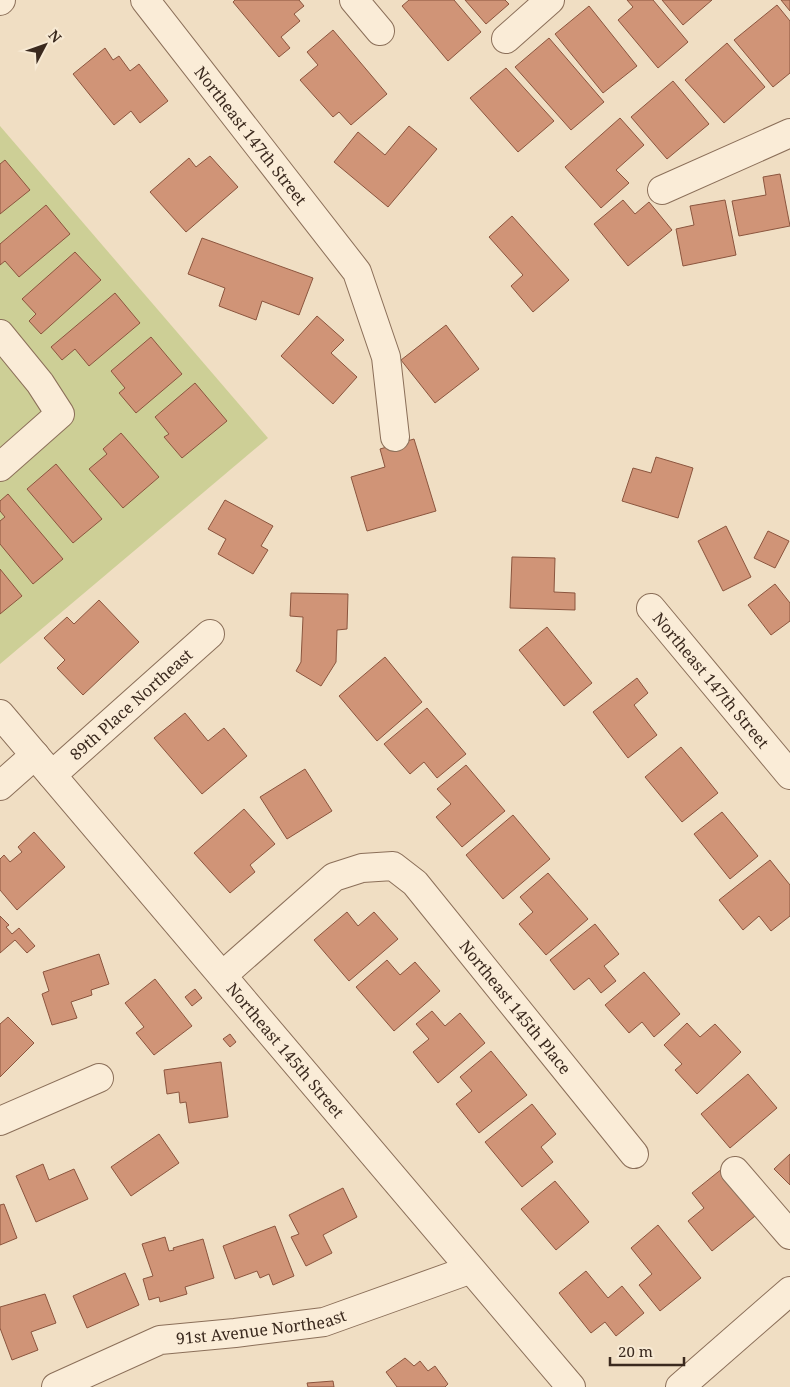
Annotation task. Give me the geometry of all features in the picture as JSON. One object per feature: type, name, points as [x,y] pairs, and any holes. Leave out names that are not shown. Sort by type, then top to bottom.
[{"type":"street","name":"Northeast 147th Street","points":[[145,0],[356,272],[386,357],[395,437]]},
{"type":"street","points":[[354,0],[380,31]]},
{"type":"street","points":[[506,39],[550,0]]},
{"type":"street","points":[[662,190],[790,134]]},
{"type":"street","points":[[0,334],[40,383],[60,414],[0,467]]},
{"type":"street","name":"Northeast 147th Street","points":[[651,608],[790,775]]},
{"type":"street","name":"89th Place Northeast","points":[[0,786],[44,765],[210,634]]},
{"type":"street","name":"Northeast 145th Street","points":[[0,714],[223,975],[469,1270],[571,1387]]},
{"type":"street","name":"Northeast 145th Place","points":[[223,975],[334,877],[362,868],[392,866],[415,883],[634,1154]]},
{"type":"street","points":[[0,1121],[99,1078]]},
{"type":"street","points":[[735,1171],[790,1235]]},
{"type":"street","name":"91st Avenue Northeast","points":[[56,1387],[160,1340],[324,1322],[469,1270]]},
{"type":"street","points":[[680,1387],[790,1291]]},
{"type":"green space","points":[[0,126],[268,438],[0,664]]},
{"type":"building","points":[[235,0],[299,0],[304,6],[294,14],[300,21],[281,37],[290,48],[279,57],[233,2]]},
{"type":"building","points":[[409,0],[454,0],[481,32],[448,61],[402,6]]},
{"type":"building","points":[[465,0],[505,0],[509,4],[486,24]]},
{"type":"building","points":[[627,0],[653,0],[688,42],[658,68],[618,20],[633,7]]},
{"type":"building","points":[[662,0],[712,0],[683,25]]},
{"type":"building","points":[[781,0],[790,0],[790,11]]},
{"type":"building","points":[[777,5],[790,21],[790,73],[773,87],[734,40]]},
{"type":"building","points":[[589,6],[637,66],[603,93],[555,34]]},
{"type":"building","points":[[333,30],[387,94],[351,125],[339,112],[333,117],[300,80],[318,65],[307,52]]},
{"type":"building","points":[[549,38],[604,102],[571,130],[515,67]]},
{"type":"building","points":[[727,43],[765,87],[724,123],[685,80]]},
{"type":"building","points":[[105,48],[113,60],[119,56],[130,71],[139,64],[168,101],[140,123],[131,111],[114,125],[73,74]]},
{"type":"building","points":[[506,68],[554,121],[518,152],[470,98]]},
{"type":"building","points":[[673,81],[709,124],[667,159],[631,117]]},
{"type":"building","points":[[620,118],[644,145],[616,170],[629,183],[601,208],[565,167]]},
{"type":"building","points":[[409,126],[437,149],[388,207],[334,162],[358,132],[385,155]]},
{"type":"building","points":[[210,156],[238,187],[186,232],[150,192],[189,158],[196,167]]},
{"type":"building","points":[[5,160],[30,190],[0,214],[0,164]]},
{"type":"building","points":[[780,174],[790,226],[739,236],[732,201],[766,195],[763,177]]},
{"type":"building","points":[[623,200],[635,214],[649,202],[672,230],[628,266],[594,224]]},
{"type":"building","points":[[725,200],[736,255],[683,266],[676,229],[694,225],[690,206]]},
{"type":"building","points":[[46,205],[70,234],[19,277],[5,261],[0,265],[0,244]]},
{"type":"building","points":[[512,216],[569,280],[533,312],[511,286],[523,275],[489,237]]},
{"type":"building","points":[[202,238],[313,278],[299,315],[262,301],[256,320],[219,306],[225,288],[188,274]]},
{"type":"building","points":[[75,252],[101,280],[41,334],[29,321],[36,314],[22,299]]},
{"type":"building","points":[[115,293],[140,323],[89,366],[75,349],[62,360],[51,347]]},
{"type":"building","points":[[317,316],[344,340],[331,353],[357,377],[333,404],[281,356]]},
{"type":"building","points":[[446,325],[479,369],[435,403],[401,360]]},
{"type":"building","points":[[151,337],[182,374],[136,413],[119,393],[125,388],[111,371]]},
{"type":"building","points":[[195,383],[227,421],[182,458],[164,437],[169,434],[155,417]]},
{"type":"building","points":[[121,433],[159,477],[123,508],[89,469],[107,454],[103,449]]},
{"type":"building","points":[[414,439],[436,511],[367,531],[351,477],[385,467],[380,449]]},
{"type":"building","points":[[656,457],[693,468],[678,518],[622,501],[633,468],[651,473]]},
{"type":"building","points":[[56,464],[102,519],[73,543],[27,489]]},
{"type":"building","points":[[8,494],[63,559],[33,584],[0,544],[0,521],[5,517],[0,511],[0,501]]},
{"type":"building","points":[[225,500],[273,526],[261,546],[268,550],[253,574],[218,554],[226,539],[208,529]]},
{"type":"building","points":[[726,526],[751,577],[723,591],[698,541]]},
{"type":"building","points":[[768,531],[789,541],[775,568],[754,558]]},
{"type":"building","points":[[512,557],[555,558],[554,592],[575,593],[575,610],[510,608]]},
{"type":"building","points":[[0,569],[22,596],[0,614]]},
{"type":"building","points":[[775,584],[790,603],[790,621],[771,635],[748,605]]},
{"type":"building","points":[[291,593],[348,594],[347,629],[337,630],[336,662],[321,686],[296,671],[301,662],[303,617],[290,616]]},
{"type":"building","points":[[99,600],[139,642],[83,695],[57,668],[65,660],[44,638],[67,617],[74,624]]},
{"type":"building","points":[[547,627],[592,683],[564,706],[519,650]]},
{"type":"building","points":[[385,657],[422,702],[377,741],[339,696]]},
{"type":"building","points":[[637,678],[648,693],[634,705],[657,735],[628,758],[593,712]]},
{"type":"building","points":[[427,708],[466,754],[437,778],[424,762],[410,774],[384,744]]},
{"type":"building","points":[[185,713],[208,741],[224,728],[247,756],[202,794],[154,738]]},
{"type":"building","points":[[681,747],[718,793],[682,822],[645,777]]},
{"type":"building","points":[[466,765],[505,811],[462,847],[436,817],[451,804],[437,789]]},
{"type":"building","points":[[305,769],[332,811],[287,839],[260,797]]},
{"type":"building","points":[[244,809],[275,844],[250,865],[255,872],[230,893],[194,853]]},
{"type":"building","points":[[722,812],[758,856],[730,879],[694,834]]},
{"type":"building","points":[[513,815],[550,859],[503,899],[466,855]]},
{"type":"building","points":[[34,832],[65,867],[17,910],[0,890],[0,859],[4,855],[10,862],[22,852],[18,847]]},
{"type":"building","points":[[770,860],[790,885],[790,916],[771,931],[759,916],[743,930],[719,900]]},
{"type":"building","points":[[548,873],[588,919],[546,955],[519,924],[533,912],[520,897]]},
{"type":"building","points":[[347,912],[358,926],[374,912],[398,939],[349,981],[314,940]]},
{"type":"building","points":[[0,916],[9,925],[6,927],[12,934],[19,928],[35,946],[27,953],[15,940],[0,953]]},
{"type":"building","points":[[595,924],[619,954],[604,966],[616,981],[601,993],[589,978],[574,990],[550,960]]},
{"type":"building","points":[[99,954],[109,984],[91,990],[92,995],[71,1002],[77,1018],[52,1025],[42,994],[49,991],[43,972]]},
{"type":"building","points":[[387,960],[400,975],[415,962],[440,991],[394,1031],[356,987]]},
{"type":"building","points":[[644,972],[680,1014],[654,1037],[642,1022],[629,1033],[605,1005]]},
{"type":"building","points":[[155,979],[192,1026],[154,1055],[136,1033],[144,1027],[125,1003]]},
{"type":"building","points":[[195,989],[202,998],[192,1006],[185,997]]},
{"type":"building","points":[[432,1011],[445,1026],[460,1013],[485,1043],[438,1083],[413,1052],[429,1039],[416,1024]]},
{"type":"building","points":[[8,1017],[34,1043],[0,1077],[0,1024]]},
{"type":"building","points":[[687,1023],[700,1037],[715,1024],[741,1052],[697,1094],[675,1070],[682,1064],[664,1045]]},
{"type":"building","points":[[230,1034],[236,1042],[230,1047],[223,1039]]},
{"type":"building","points":[[491,1051],[527,1095],[479,1133],[456,1104],[472,1091],[460,1077]]},
{"type":"building","points":[[221,1062],[228,1117],[189,1123],[186,1102],[180,1103],[179,1092],[167,1094],[164,1070]]},
{"type":"building","points":[[748,1074],[777,1108],[730,1148],[701,1114]]},
{"type":"building","points":[[532,1104],[556,1134],[541,1147],[553,1162],[522,1187],[485,1142]]},
{"type":"building","points":[[159,1134],[179,1163],[131,1196],[111,1167]]},
{"type":"building","points":[[790,1154],[790,1185],[774,1169]]},
{"type":"building","points":[[43,1164],[49,1180],[74,1169],[88,1199],[36,1222],[16,1176]]},
{"type":"building","points":[[723,1168],[760,1212],[712,1251],[688,1221],[704,1208],[692,1193]]},
{"type":"building","points":[[555,1181],[589,1222],[556,1250],[521,1209]]},
{"type":"building","points":[[343,1188],[357,1217],[323,1235],[332,1253],[306,1266],[291,1237],[299,1234],[289,1215]]},
{"type":"building","points":[[4,1204],[17,1238],[0,1245],[0,1205]]},
{"type":"building","points":[[658,1225],[701,1278],[660,1311],[639,1285],[652,1274],[631,1248]]},
{"type":"building","points":[[275,1226],[294,1276],[273,1285],[269,1274],[260,1278],[257,1271],[235,1279],[223,1246]]},
{"type":"building","points":[[165,1237],[169,1251],[203,1239],[214,1278],[185,1287],[187,1294],[160,1302],[159,1297],[149,1300],[143,1279],[153,1276],[142,1244]]},
{"type":"building","points":[[586,1271],[608,1298],[622,1286],[644,1313],[616,1336],[605,1322],[591,1333],[559,1293]]},
{"type":"building","points":[[125,1273],[139,1305],[87,1328],[73,1296]]},
{"type":"building","points":[[45,1294],[56,1323],[31,1332],[38,1350],[12,1360],[0,1328],[0,1307]]},
{"type":"building","points":[[405,1358],[414,1366],[420,1361],[428,1371],[435,1366],[448,1384],[445,1387],[397,1387],[386,1372]]},
{"type":"building","points":[[333,1381],[334,1387],[308,1387],[307,1383]]}]
